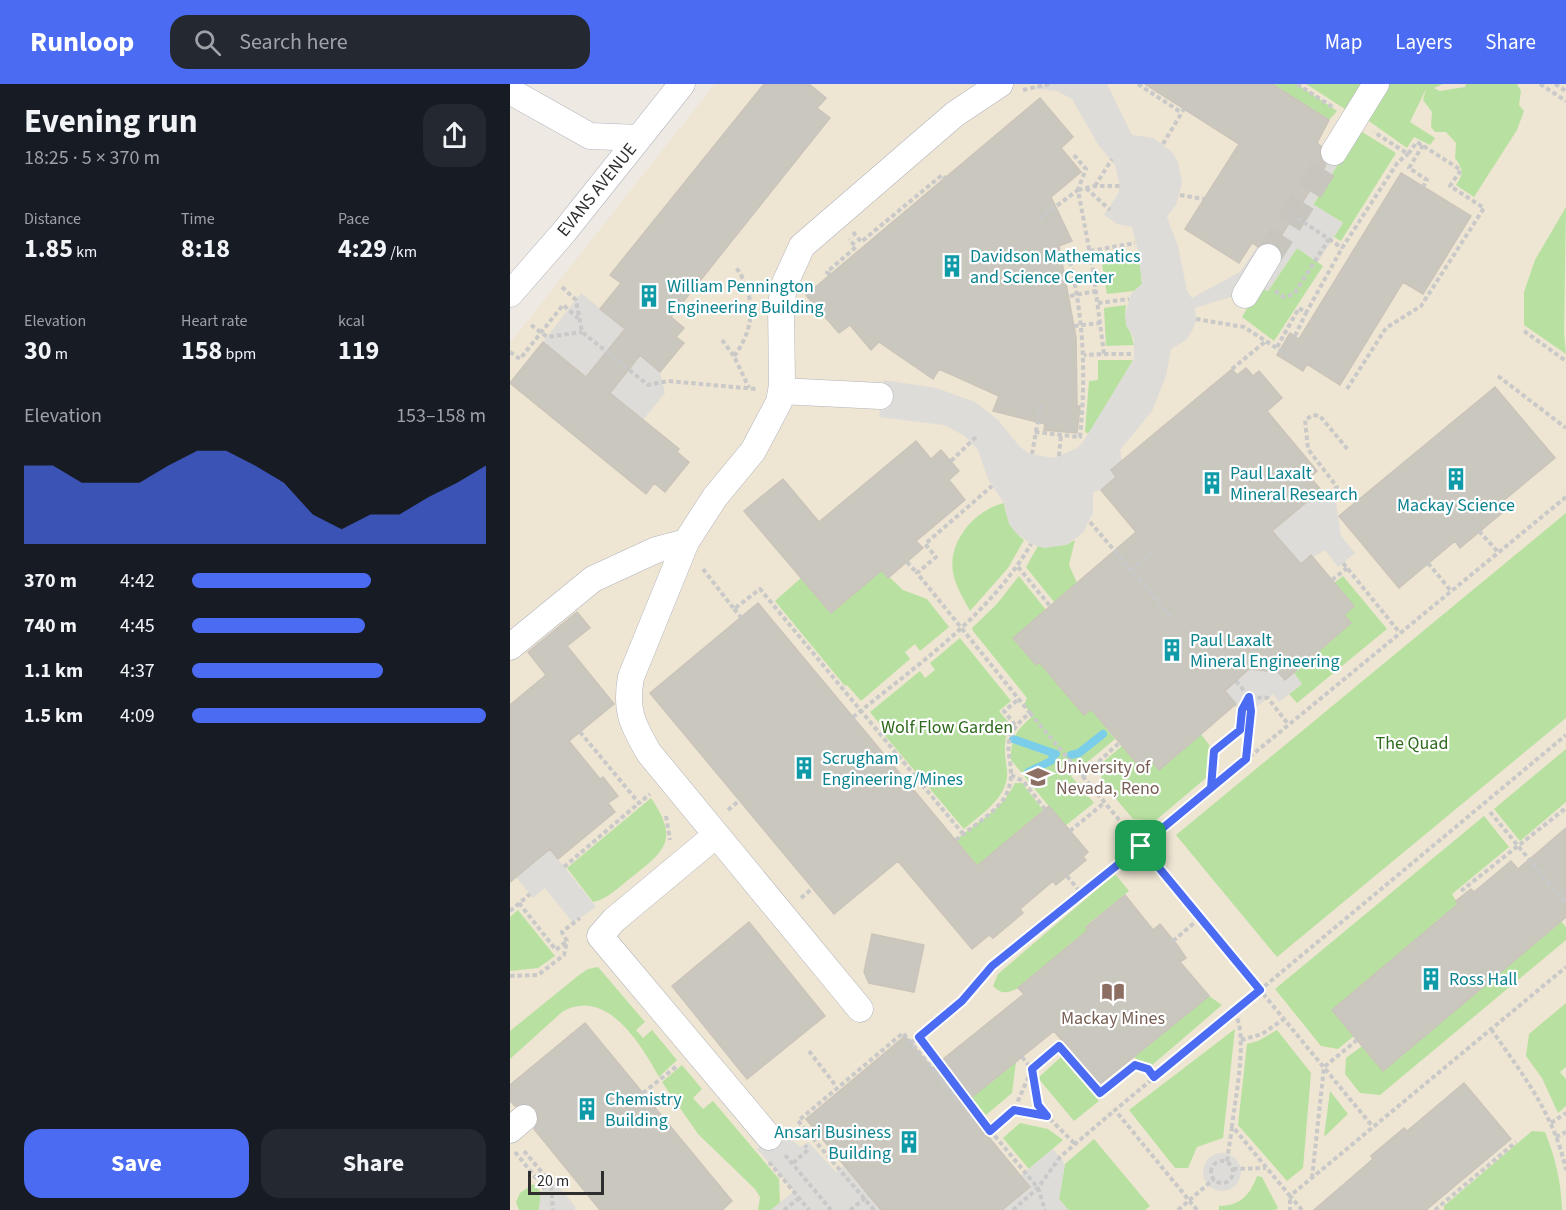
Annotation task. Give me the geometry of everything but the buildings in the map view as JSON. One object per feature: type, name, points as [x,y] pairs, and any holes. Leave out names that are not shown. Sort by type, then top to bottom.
[{"type":"street","name":"EVANS AVENUE","points":[[510,294],[564,232],[682,84]]},
{"type":"street","points":[[860,1009],[648,753],[633,727],[628,709],[631,677],[686,542],[715,496],[753,451],[769,425],[779,402],[781,304],[789,273],[802,246],[956,114],[1000,84]]},
{"type":"street","points":[[1334,152],[1376,84]]},
{"type":"street","points":[[510,91],[590,136],[639,138]]},
{"type":"street","points":[[781,391],[880,396]]},
{"type":"street","points":[[510,647],[592,579],[656,550],[686,542]]},
{"type":"street","points":[[716,835],[614,920],[600,936],[769,1137]]},
{"type":"path","points":[[1137,84],[1183,111],[1162,144]]},
{"type":"path","points":[[1297,84],[1337,111]]},
{"type":"path","points":[[1540,84],[1566,101]]},
{"type":"path","points":[[1556,84],[1566,91]]},
{"type":"path","points":[[1295,336],[1342,248],[1398,162],[1417,142],[1461,170],[1450,186],[1484,208],[1434,280],[1421,306],[1386,328],[1347,389]]},
{"type":"path","points":[[1392,144],[1408,154]]},
{"type":"path","points":[[1422,145],[1409,168],[1427,180],[1423,187]]},
{"type":"path","points":[[1074,155],[1086,169],[1078,189],[1090,251],[1104,354]]},
{"type":"path","points":[[1095,186],[1112,159]]},
{"type":"path","points":[[849,227],[861,242],[942,175],[945,178]]},
{"type":"path","points":[[1039,219],[1078,189],[1120,186]]},
{"type":"path","points":[[1086,188],[1110,210]]},
{"type":"path","points":[[1180,195],[1204,200]]},
{"type":"path","points":[[1294,216],[1342,248]]},
{"type":"path","points":[[830,275],[827,272],[856,247],[843,232]]},
{"type":"path","points":[[1257,277],[1284,297],[1294,294],[1329,239]]},
{"type":"path","points":[[1063,262],[1090,251],[1135,243]]},
{"type":"path","points":[[1035,432],[1080,437],[1084,355],[1082,325],[1070,261]]},
{"type":"path","points":[[734,356],[748,333],[752,314],[746,280],[735,266]]},
{"type":"path","points":[[562,287],[576,300],[582,332],[648,385],[668,381],[733,387]]},
{"type":"path","points":[[1070,296],[1096,291]]},
{"type":"path","points":[[1098,303],[1129,299]]},
{"type":"path","points":[[510,352],[520,359],[563,305],[579,319]]},
{"type":"path","points":[[1277,347],[1299,308],[1306,313]]},
{"type":"path","points":[[1196,319],[1244,327],[1289,356]]},
{"type":"path","points":[[1074,326],[1100,323]]},
{"type":"path","points":[[531,325],[547,337],[582,332]]},
{"type":"path","points":[[1524,331],[1566,361]]},
{"type":"path","points":[[722,340],[734,356],[749,389]]},
{"type":"path","points":[[1232,369],[1266,340]]},
{"type":"path","points":[[1084,355],[1134,354]]},
{"type":"path","points":[[1498,376],[1566,428]]},
{"type":"path","points":[[1032,454],[1035,432],[1039,426],[1041,404]]},
{"type":"path","points":[[1329,494],[1336,487],[1308,449],[1305,420],[1313,416],[1320,416],[1349,451]]},
{"type":"path","points":[[1059,456],[1061,435]]},
{"type":"path","points":[[951,461],[976,437]]},
{"type":"path","points":[[917,573],[936,557],[925,544],[992,486]]},
{"type":"path","points":[[912,1043],[962,1001],[992,966],[1566,497]]},
{"type":"path","points":[[1090,522],[1171,617]]},
{"type":"path","points":[[1479,531],[1498,552]]},
{"type":"path","points":[[853,717],[992,599],[1018,567],[1031,544]]},
{"type":"path","points":[[1131,570],[1153,552]]},
{"type":"path","points":[[907,561],[1082,777],[1373,1127]]},
{"type":"path","points":[[1343,563],[1400,633]]},
{"type":"path","points":[[1428,563],[1451,591]]},
{"type":"path","points":[[703,564],[704,572],[741,617]]},
{"type":"path","points":[[1018,567],[1050,606]]},
{"type":"path","points":[[1332,580],[1347,568]]},
{"type":"path","points":[[734,609],[760,589],[963,834]]},
{"type":"path","points":[[1236,681],[1249,697],[1251,711],[1246,759]]},
{"type":"path","points":[[1249,697],[1268,698],[1288,724]]},
{"type":"path","points":[[1211,788],[1214,751],[1240,730],[1242,710],[1249,697]]},
{"type":"path","points":[[1015,725],[1004,711],[1019,699]]},
{"type":"path","points":[[956,840],[1001,801],[1011,775],[1008,745],[1015,725],[1030,713]]},
{"type":"path","points":[[580,732],[639,803]]},
{"type":"path","points":[[1012,1210],[1038,1188],[1060,1157],[1075,1144],[1566,735]]},
{"type":"path","points":[[1082,777],[1119,742]]},
{"type":"path","points":[[1011,775],[1023,781],[1046,808]]},
{"type":"path","points":[[564,867],[651,793],[658,802]]},
{"type":"path","points":[[1070,831],[1104,803]]},
{"type":"path","points":[[1461,891],[1520,847],[1566,808]]},
{"type":"path","points":[[664,812],[669,825],[669,844]]},
{"type":"path","points":[[1490,812],[1566,904]]},
{"type":"path","points":[[1066,876],[1081,893]]},
{"type":"path","points":[[510,911],[530,894]]},
{"type":"path","points":[[519,903],[556,950],[567,941]]},
{"type":"path","points":[[510,976],[538,975],[564,955],[567,941],[562,932],[585,914]]},
{"type":"path","points":[[1173,941],[1200,918]]},
{"type":"path","points":[[1290,1196],[1566,967]]},
{"type":"path","points":[[1233,1169],[1227,1161],[1241,1040],[1240,1020],[1234,1012]]},
{"type":"path","points":[[1241,1040],[1262,1034],[1284,1018]]},
{"type":"path","points":[[1491,1029],[1543,1103],[1566,1170]]},
{"type":"path","points":[[874,1210],[867,1197],[798,1121],[903,1033],[974,1119],[980,1114]]},
{"type":"path","points":[[919,1037],[980,1114],[990,1131],[1038,1188],[1045,1210]]},
{"type":"path","points":[[1312,1178],[1324,1067],[1358,1040]]},
{"type":"path","points":[[990,1131],[1014,1110],[1032,1069],[1061,1044],[1100,1093],[1135,1065],[1148,1069],[1154,1077]]},
{"type":"path","points":[[918,1051],[926,1045]]},
{"type":"path","points":[[809,1051],[836,1086]]},
{"type":"path","points":[[1022,1057],[1032,1069],[1038,1105],[1075,1144]]},
{"type":"path","points":[[1014,1110],[1047,1116]]},
{"type":"path","points":[[1115,1110],[1197,1210]]},
{"type":"path","points":[[1551,1123],[1566,1113]]},
{"type":"path","points":[[1232,1126],[1302,1210]]},
{"type":"path","points":[[517,1130],[551,1184],[553,1210]]},
{"type":"path","points":[[1556,1137],[1566,1132]]},
{"type":"path","points":[[769,1137],[831,1210]]},
{"type":"path","points":[[1436,1210],[1516,1142]]},
{"type":"path","points":[[793,1163],[808,1150],[805,1145]]},
{"type":"path","points":[[510,1147],[545,1189]]},
{"type":"path","points":[[1227,1161],[1219,1161],[1213,1165],[1211,1173],[1214,1179],[1220,1183],[1227,1182],[1233,1169]]},
{"type":"path","points":[[1233,1169],[1267,1168]]},
{"type":"path","points":[[1178,1210],[1214,1179]]},
{"type":"path","points":[[1290,1196],[1290,1210]]},
{"type":"path","points":[[850,1210],[867,1197]]},
{"type":"path","points":[[784,1210],[799,1198]]},
{"type":"shaded area","name":"University of Nevada, Reno","points":[[715,84],[1566,84],[1566,1210],[510,1210],[510,343]]},
{"type":"shaded area","points":[[1049,84],[1107,84],[1132,135],[1154,138],[1172,152],[1178,162],[1182,183],[1176,205],[1167,217],[1178,246],[1187,291],[1192,298],[1240,272],[1324,148],[1387,84],[1313,204],[1343,223],[1318,262],[1297,248],[1268,291],[1260,288],[1195,308],[1196,321],[1192,331],[1186,340],[1171,349],[1166,376],[1152,411],[1120,450],[1122,461],[1111,470],[1116,477],[1101,490],[1093,492],[1093,513],[1083,533],[1066,545],[1044,548],[1031,544],[1016,533],[1009,524],[1004,503],[988,479],[978,450],[965,436],[944,425],[879,417],[883,380],[936,388],[975,402],[998,420],[1020,447],[1030,454],[1054,458],[1077,448],[1083,442],[1134,359],[1134,339],[1126,325],[1125,314],[1131,294],[1142,284],[1138,251],[1132,227],[1117,224],[1104,215],[1118,194],[1120,186],[1115,165],[1099,146],[1072,99],[1057,91],[1031,88]]},
{"type":"shaded area","points":[[581,293],[625,329],[619,337],[660,372],[665,393],[643,420],[543,342]]},
{"type":"shaded area","points":[[1321,490],[1335,497],[1341,536],[1355,553],[1338,567],[1325,550],[1301,564],[1271,532]]},
{"type":"shaded area","points":[[1249,669],[1278,672],[1285,680],[1294,673],[1302,684],[1279,702],[1273,694],[1251,711],[1237,710],[1225,690]]},
{"type":"shaded area","points":[[550,849],[596,907],[573,923],[545,888],[533,898],[516,877]]},
{"type":"shaded area","points":[[779,1131],[801,1147],[808,1142],[836,1172],[844,1165],[881,1210],[771,1210],[794,1191],[757,1149]]},
{"type":"shaded area","points":[[1053,1149],[1065,1164],[1059,1199],[1068,1210],[1002,1210],[1030,1187],[1021,1175]]},
{"type":"shaded area","points":[[1222,1153],[1235,1159],[1241,1172],[1235,1185],[1222,1191],[1209,1185],[1203,1172],[1209,1159]]},
{"type":"shaded area","points":[[554,1181],[575,1206],[575,1210],[539,1210],[541,1192]]},
{"type":"green space","points":[[1272,84],[1297,84],[1337,111],[1329,120]]},
{"type":"green space","points":[[1306,84],[1365,84],[1348,111]]},
{"type":"green space","points":[[1387,84],[1443,84],[1434,88],[1440,91],[1465,87],[1466,84],[1517,84],[1521,91],[1519,105],[1524,111],[1517,130],[1474,197],[1456,185],[1461,172],[1460,165],[1455,158],[1456,143],[1446,132],[1435,132],[1431,127],[1432,112],[1423,100],[1426,89],[1410,122],[1435,138],[1430,145],[1414,137],[1407,148],[1366,119]]},
{"type":"green space","points":[[1359,130],[1396,153],[1341,241],[1334,237],[1342,222],[1313,205]]},
{"type":"green space","points":[[1566,207],[1564,332],[1566,354],[1524,325],[1524,292],[1535,260]]},
{"type":"green space","points":[[1297,248],[1323,266],[1274,341],[1242,317],[1260,287],[1268,291]]},
{"type":"green space","points":[[1139,253],[1142,284],[1134,291],[1107,294],[1101,258]]},
{"type":"green space","points":[[1126,305],[1125,314],[1134,345],[1106,346],[1104,308]]},
{"type":"green space","points":[[1098,360],[1133,360],[1089,434],[1085,432],[1089,381],[1098,380]]},
{"type":"green space","points":[[1004,503],[1010,524],[1024,540],[1008,568],[970,611],[954,577],[955,549],[959,538],[974,520],[983,512]]},
{"type":"green space","name":"The Quad","points":[[1566,513],[1566,718],[1277,957],[1176,835]]},
{"type":"green space","points":[[1075,540],[1069,565],[1077,583],[1054,602],[1026,567],[1038,546],[1066,545]]},
{"type":"green space","points":[[882,570],[903,590],[927,599],[949,627],[920,651],[915,644],[905,652],[910,659],[861,701],[847,685],[845,686],[775,601],[801,578],[831,613]]},
{"type":"green space","points":[[1019,576],[1046,610],[1013,639],[1036,665],[1039,662],[1091,709],[1115,739],[1071,776],[1094,803],[1065,826],[1011,760],[1013,740],[1023,725],[1033,716],[1024,705],[1027,698],[972,628],[996,605]]},
{"type":"green space","points":[[1343,576],[1387,629],[1297,703],[1289,694],[1302,684],[1294,673],[1351,623],[1344,615],[1354,606],[1334,583]]},
{"type":"green space","name":"Wolf Flow Garden","points":[[960,638],[1011,701],[999,711],[1011,725],[1005,742],[1007,771],[1004,789],[986,811],[964,829],[881,731],[883,728],[870,712],[920,671],[925,678],[935,670],[930,663]]},
{"type":"green space","points":[[1201,734],[1210,746],[1206,778],[1155,821],[1133,819],[1101,781],[1103,762],[1122,746],[1140,768],[1151,760],[1159,770]]},
{"type":"green space","points":[[1566,749],[1566,802],[1520,841],[1494,809]]},
{"type":"green space","name":"Wolf Flow Garden","points":[[1015,783],[1022,783],[1043,810],[977,866],[956,840],[996,808]]},
{"type":"green space","points":[[651,798],[665,825],[664,845],[651,862],[603,899],[593,902],[567,868]]},
{"type":"green space","points":[[1484,816],[1509,847],[1452,894],[1458,904],[1332,1010],[1354,1036],[1338,1049],[1321,1046],[1275,989]]},
{"type":"green space","points":[[1115,874],[1129,891],[1086,926],[1088,930],[1018,988],[1005,992],[993,986],[998,974]]},
{"type":"green space","points":[[518,910],[555,956],[538,968],[510,971],[510,917]]},
{"type":"green space","points":[[1561,921],[1566,927],[1566,940],[1380,1095],[1360,1093],[1345,1074],[1346,1058],[1362,1046],[1383,1071]]},
{"type":"green space","points":[[598,967],[645,1022],[636,1030],[643,1038],[652,1030],[677,1060],[659,1077],[642,1049],[620,1022],[607,1012],[593,1007],[578,1006],[562,1012],[510,1059],[510,1031],[579,975],[588,969]]},
{"type":"green space","points":[[1209,996],[1222,1005],[1151,1066],[1141,1063],[1133,1056]]},
{"type":"green space","points":[[1566,1003],[1566,1067],[1560,1072],[1566,1079],[1566,1106],[1558,1113],[1542,1078],[1526,1056],[1529,1034]]},
{"type":"green space","points":[[1235,1029],[1223,1138],[1197,1147],[1188,1168],[1175,1168],[1129,1110]]},
{"type":"green space","points":[[1277,1030],[1311,1073],[1303,1168],[1287,1181],[1238,1125],[1247,1044],[1258,1041]]},
{"type":"green space","points":[[958,1048],[987,1085],[1016,1062],[1012,1093],[986,1115],[966,1091]]},
{"type":"green space","points":[[1062,1056],[1099,1101],[1074,1121],[1038,1078]]},
{"type":"green space","points":[[682,1065],[702,1089],[693,1098],[703,1109],[713,1101],[779,1179],[780,1203],[771,1210],[758,1210],[760,1197],[755,1189],[698,1134],[662,1082]]},
{"type":"green space","points":[[1330,1091],[1348,1114],[1324,1137]]},
{"type":"green space","points":[[1020,1123],[1048,1129],[1063,1140],[1029,1169],[1003,1138]]},
{"type":"green space","points":[[1532,1131],[1545,1132],[1549,1142],[1557,1171],[1562,1210],[1444,1210],[1444,1206]]},
{"type":"green space","points":[[1094,1139],[1150,1206],[1145,1210],[1068,1210],[1059,1199],[1065,1164]]},
{"type":"green space","points":[[1257,1176],[1262,1177],[1278,1208],[1275,1210],[1219,1210],[1219,1206],[1233,1204],[1243,1198],[1251,1189]]},
{"type":"green space","points":[[533,1184],[541,1192],[539,1210],[519,1210],[516,1202],[520,1193]]},
{"type":"waterway","points":[[1071,755],[1079,753],[1103,734]]},
{"type":"waterway","points":[[1013,739],[1056,754]]},
{"type":"waterway","points":[[1028,772],[1051,761],[1054,754]]},
{"type":"tunnel","points":[[1268,257],[1334,152]]},
{"type":"place","name":"Davidson Mathematics and Science Center","points":[[952,266]]},
{"type":"place","name":"William Pennington Engineering Building","points":[[649,296]]},
{"type":"place","name":"Mackay Science","points":[[1456,479]]},
{"type":"place","name":"Paul Laxalt Mineral Research","points":[[1212,483]]},
{"type":"place","name":"Paul Laxalt Mineral Engineering","points":[[1172,650]]},
{"type":"place","name":"Scrugham Engineering/Mines","points":[[804,768]]},
{"type":"place","name":"University of Nevada, Reno","points":[[1038,777]]},
{"type":"place","name":"Ross Hall","points":[[1431,979]]},
{"type":"place","name":"Mackay Mines","points":[[1113,992]]},
{"type":"place","name":"Chemistry Building","points":[[587,1109]]},
{"type":"place","name":"Ansari Business Building","points":[[909,1142]]},
{"type":"route","points":[[1141,846],[1130,852],[992,966],[962,1001],[919,1037],[980,1114],[990,1131],[1014,1110],[1047,1116],[1038,1105],[1032,1069],[1059,1046],[1100,1093],[1135,1065],[1148,1069],[1154,1077],[1260,990],[1141,846],[1246,759],[1251,711],[1249,697],[1242,710],[1240,730],[1214,751],[1211,788],[1141,846]]}]
